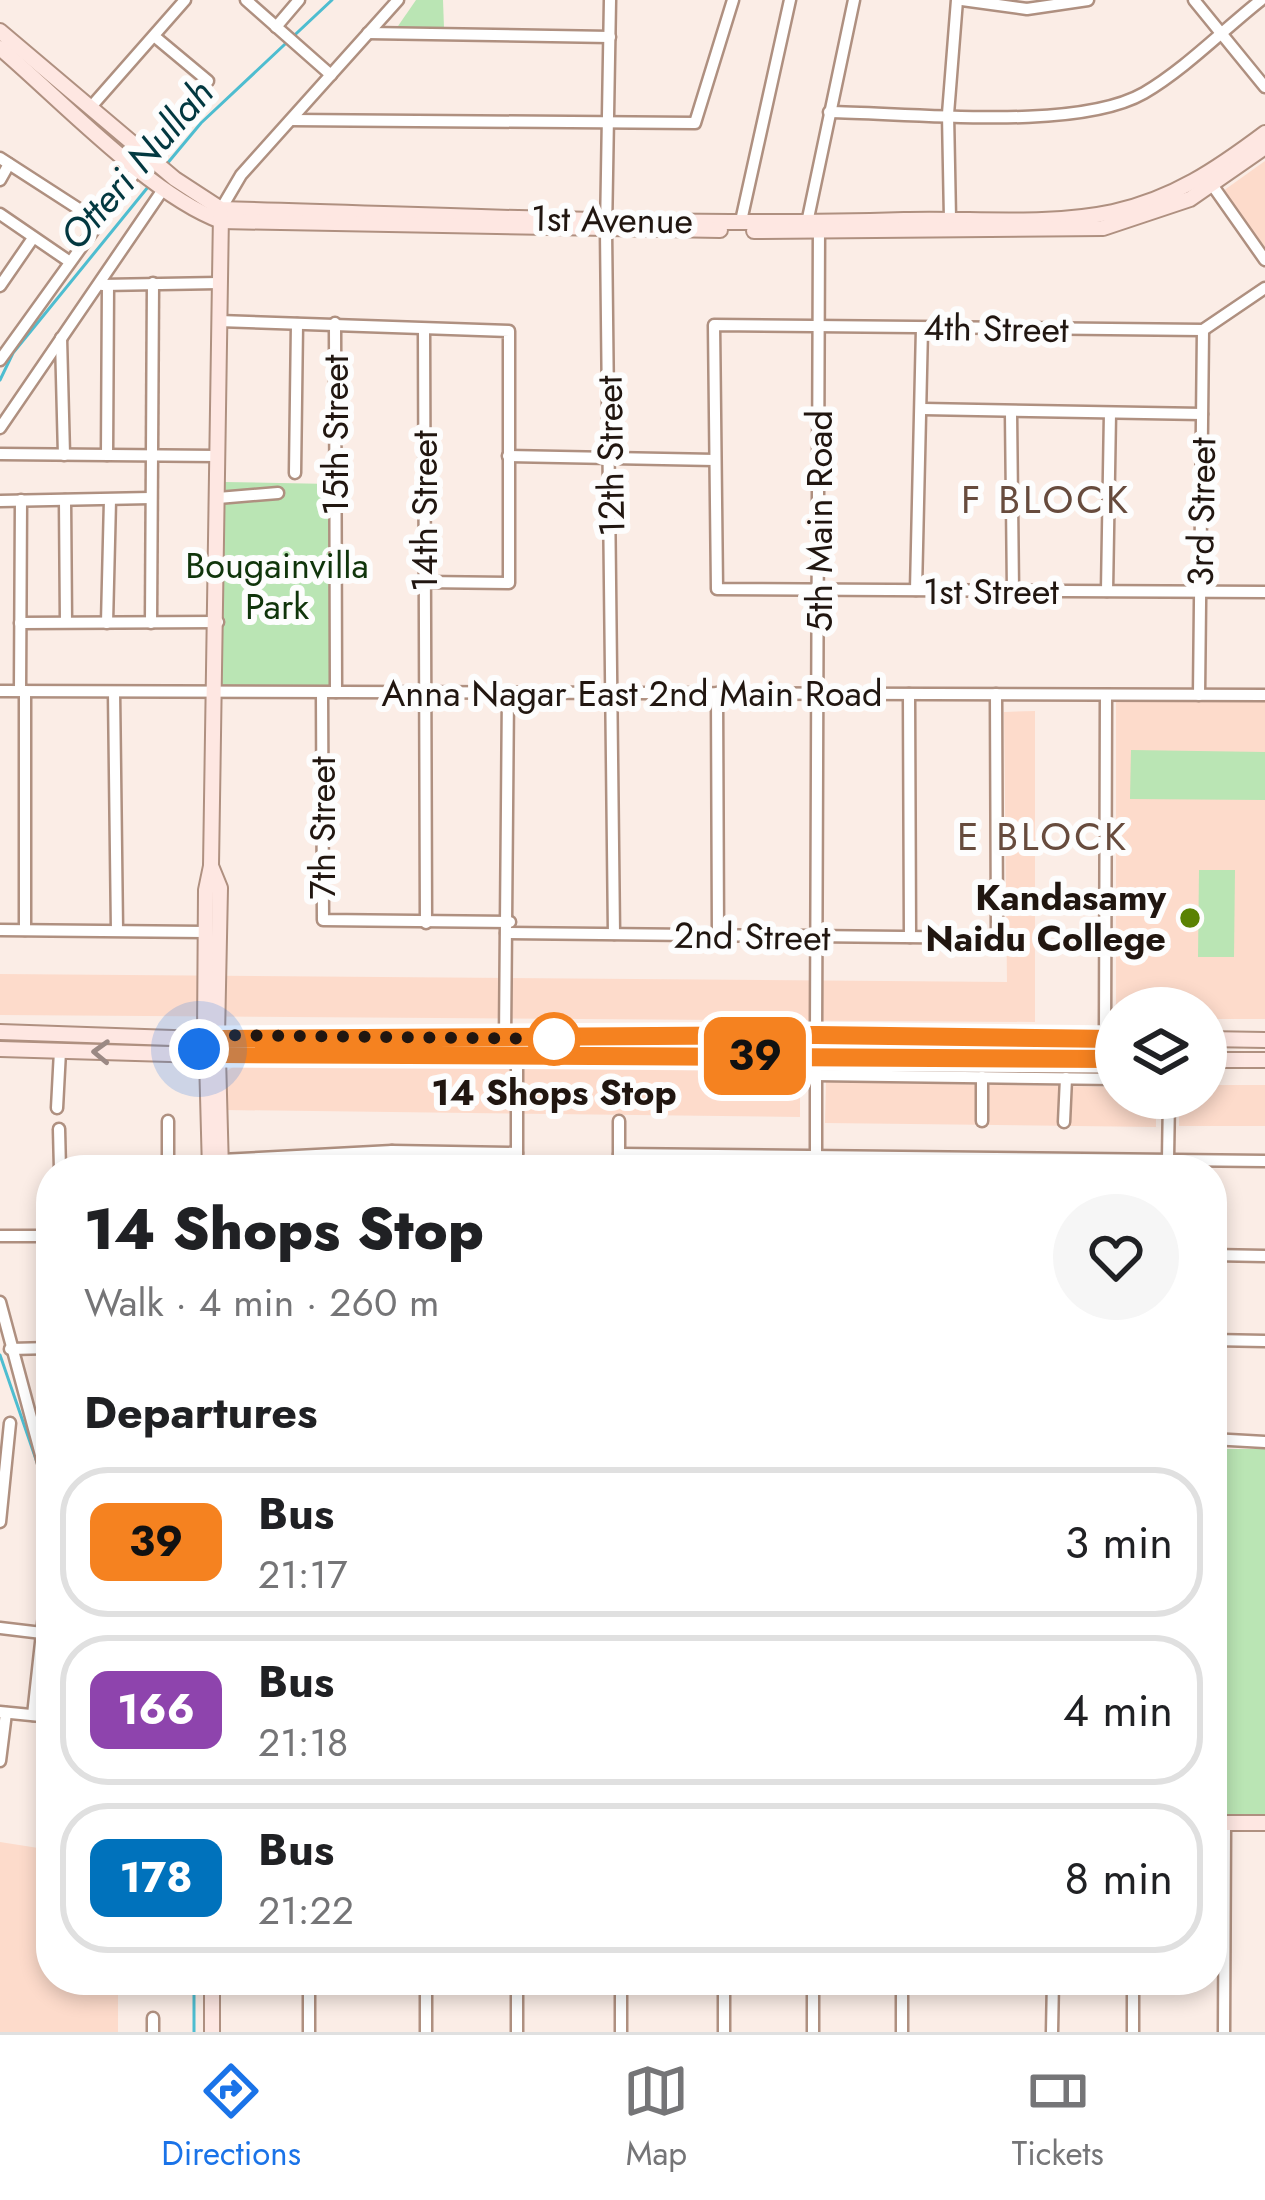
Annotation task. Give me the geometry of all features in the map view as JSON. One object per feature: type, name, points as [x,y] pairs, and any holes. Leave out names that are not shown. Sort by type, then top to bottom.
[{"type":"street","points":[[91,108],[185,0]]},
{"type":"street","points":[[246,0],[331,75]]},
{"type":"street","points":[[276,27],[299,0]]},
{"type":"street","points":[[216,1155],[205,932],[212,866],[217,692],[221,215],[241,175],[398,0]]},
{"type":"street","name":"12th Street","points":[[610,0],[606,225],[614,934]]},
{"type":"street","points":[[291,120],[695,123],[733,0]]},
{"type":"street","points":[[741,221],[790,0]]},
{"type":"street","name":"5th Main Road","points":[[817,1035],[820,326],[815,226],[829,112],[854,0]]},
{"type":"street","points":[[950,219],[948,114],[960,0],[1028,9],[1088,0]]},
{"type":"street","points":[[1194,0],[1265,87]]},
{"type":"street","points":[[829,112],[1058,115],[1108,108],[1144,93],[1261,0]]},
{"type":"street","name":"1st Avenue","points":[[0,31],[91,108],[196,212],[221,215],[606,225],[1102,229],[1157,212],[1265,147]]},
{"type":"street","points":[[368,33],[610,38]]},
{"type":"street","points":[[154,35],[208,81]]},
{"type":"street","name":"1st Avenue","points":[[0,48],[156,175]]},
{"type":"street","name":"1st Avenue","points":[[606,225],[741,221],[815,226],[1111,212],[1209,182],[1265,133]]},
{"type":"street","points":[[0,180],[5,161],[99,223]]},
{"type":"street","points":[[0,360],[99,223],[156,175]]},
{"type":"street","points":[[0,428],[93,285],[156,175]]},
{"type":"street","points":[[1209,182],[1265,260]]},
{"type":"street","points":[[0,214],[70,262]]},
{"type":"street","points":[[2,279],[33,238]]},
{"type":"street","points":[[151,623],[153,283]]},
{"type":"street","points":[[93,285],[219,284]]},
{"type":"street","points":[[107,455],[108,285]]},
{"type":"street","points":[[1203,330],[1265,289]]},
{"type":"street","points":[[219,321],[509,331],[509,583],[424,582]]},
{"type":"street","name":"15th Street","points":[[329,693],[335,322]]},
{"type":"street","points":[[295,473],[297,324]]},
{"type":"street","name":"4th Street","points":[[716,460],[714,325],[1203,330]]},
{"type":"street","points":[[916,590],[922,328]]},
{"type":"street","name":"14th Street","points":[[424,329],[426,922]]},
{"type":"street","name":"3rd Street","points":[[1199,695],[1203,330]]},
{"type":"street","points":[[62,335],[64,455]]},
{"type":"street","points":[[923,409],[1202,414]]},
{"type":"street","points":[[1011,413],[1012,591]]},
{"type":"street","points":[[1107,592],[1110,413]]},
{"type":"street","points":[[0,454],[218,456]]},
{"type":"street","points":[[508,456],[716,460]]},
{"type":"street","name":"1st Street","points":[[716,460],[717,589],[1265,592]]},
{"type":"street","points":[[218,498],[278,493]]},
{"type":"street","points":[[0,501],[151,498]]},
{"type":"street","points":[[21,500],[25,930]]},
{"type":"street","points":[[65,500],[66,622]]},
{"type":"street","points":[[107,623],[110,500]]},
{"type":"street","points":[[20,623],[218,622]]},
{"type":"street","name":"Anna Nagar East 2nd Main Road","points":[[0,691],[1265,695]]},
{"type":"street","points":[[114,692],[117,930]]},
{"type":"street","points":[[505,1040],[508,692]]},
{"type":"street","name":"7th Street","points":[[329,693],[322,920],[508,928]]},
{"type":"street","points":[[717,694],[718,935]]},
{"type":"street","points":[[909,694],[910,938]]},
{"type":"street","name":"2nd Street","points":[[508,928],[614,934],[997,938],[996,694]]},
{"type":"street","points":[[1106,694],[1109,987]]},
{"type":"street","points":[[212,866],[220,888],[212,1047]]},
{"type":"street","points":[[0,930],[205,932]]},
{"type":"street","points":[[0,1032],[212,1047],[517,1055],[1095,1059]]},
{"type":"street","points":[[0,1049],[817,1035],[1095,1039]]},
{"type":"street","points":[[1227,1039],[1265,1040]]},
{"type":"street","points":[[57,1108],[60,1051]]},
{"type":"street","points":[[365,1155],[392,1151],[517,1153],[517,1055]]},
{"type":"street","points":[[619,1121],[619,1154],[816,1155],[816,1057]]},
{"type":"street","points":[[1227,1060],[1265,1060]]},
{"type":"street","points":[[817,1075],[1095,1079]]},
{"type":"street","points":[[982,1077],[982,1121]]},
{"type":"street","points":[[1064,1122],[1066,1078]]},
{"type":"street","points":[[1168,1155],[1169,1119]]},
{"type":"street","points":[[168,1120],[168,1155]]},
{"type":"street","points":[[59,1129],[60,1155]]},
{"type":"street","points":[[1227,1163],[1265,1161]]},
{"type":"street","points":[[0,1236],[36,1236]]},
{"type":"street","points":[[1227,1255],[1265,1256]]},
{"type":"street","points":[[0,1302],[36,1446]]},
{"type":"street","points":[[1227,1340],[1265,1341]]},
{"type":"street","points":[[10,1348],[36,1348]]},
{"type":"street","points":[[0,1518],[10,1423]]},
{"type":"street","points":[[1227,1440],[1265,1442]]},
{"type":"street","points":[[0,1628],[36,1632]]},
{"type":"street","points":[[33,1715],[36,1688]]},
{"type":"street","points":[[0,1761],[3,1712],[36,1715]]},
{"type":"street","points":[[1227,1823],[1265,1823]]},
{"type":"street","points":[[212,1995],[212,2032]]},
{"type":"street","points":[[309,1995],[309,2032]]},
{"type":"street","points":[[425,1995],[426,2032]]},
{"type":"street","points":[[517,1995],[517,2032]]},
{"type":"street","points":[[621,1995],[621,2032]]},
{"type":"street","points":[[724,1995],[724,2032]]},
{"type":"street","points":[[812,2032],[813,1995]]},
{"type":"street","points":[[902,1995],[902,2032]]},
{"type":"street","points":[[1052,2032],[1053,1995]]},
{"type":"street","points":[[1132,2032],[1133,1995]]},
{"type":"street","points":[[1223,1995],[1224,2032]]},
{"type":"street","points":[[153,2018],[153,2032]]},
{"type":"shaded area","points":[[1265,161],[1265,247],[1223,191]]},
{"type":"shaded area","points":[[1116,700],[1265,702],[1265,1019],[1227,1019],[1227,987],[1116,987]]},
{"type":"shaded area","points":[[1035,711],[1035,1022],[0,1015],[0,974],[1007,982],[1004,712]]},
{"type":"shaded area","points":[[238,1064],[793,1072],[800,1078],[800,1117],[225,1110],[225,1072]]},
{"type":"shaded area","points":[[826,1082],[1095,1087],[1095,1119],[1156,1119],[1156,1127],[825,1123]]},
{"type":"shaded area","points":[[1227,1085],[1265,1085],[1265,1126],[1179,1126],[1179,1119],[1227,1119]]},
{"type":"shaded area","points":[[0,1842],[36,1848],[36,1995],[118,1995],[118,2032],[0,2032]]},
{"type":"green space","points":[[416,0],[443,0],[444,28],[396,29]]},
{"type":"green space","name":"Bougainvilla Park","points":[[224,482],[331,484],[331,689],[222,688]]},
{"type":"green space","points":[[1131,750],[1265,752],[1265,800],[1130,799]]},
{"type":"green space","points":[[1199,870],[1235,870],[1234,957],[1198,957]]},
{"type":"green space","points":[[1227,1449],[1265,1449],[1265,1816],[1227,1816]]},
{"type":"waterway","name":"Otteri Nullah","points":[[166,165],[201,123],[332,0]]},
{"type":"waterway","name":"Otteri Nullah","points":[[0,380],[13,353],[148,187]]},
{"type":"waterway","name":"Otteri Nullah","points":[[0,1355],[36,1459]]},
{"type":"waterway","name":"Otteri Nullah","points":[[194,1995],[194,2032]]},
{"type":"bus line","name":"39","points":[[1095,1039],[817,1035],[220,1039],[221,1054],[1095,1059]]},
{"type":"place","name":"Kandasamy Naidu College","points":[[1190,918]]},
{"type":"place","name":"14 Shops Stop","points":[[554,1039]]},
{"type":"district","name":"F BLOCK","points":[[1046,499]]},
{"type":"district","name":"E BLOCK","points":[[1043,836]]},
{"type":"route","points":[[199,1049],[209,1035],[220,1039],[554,1039]]}]
